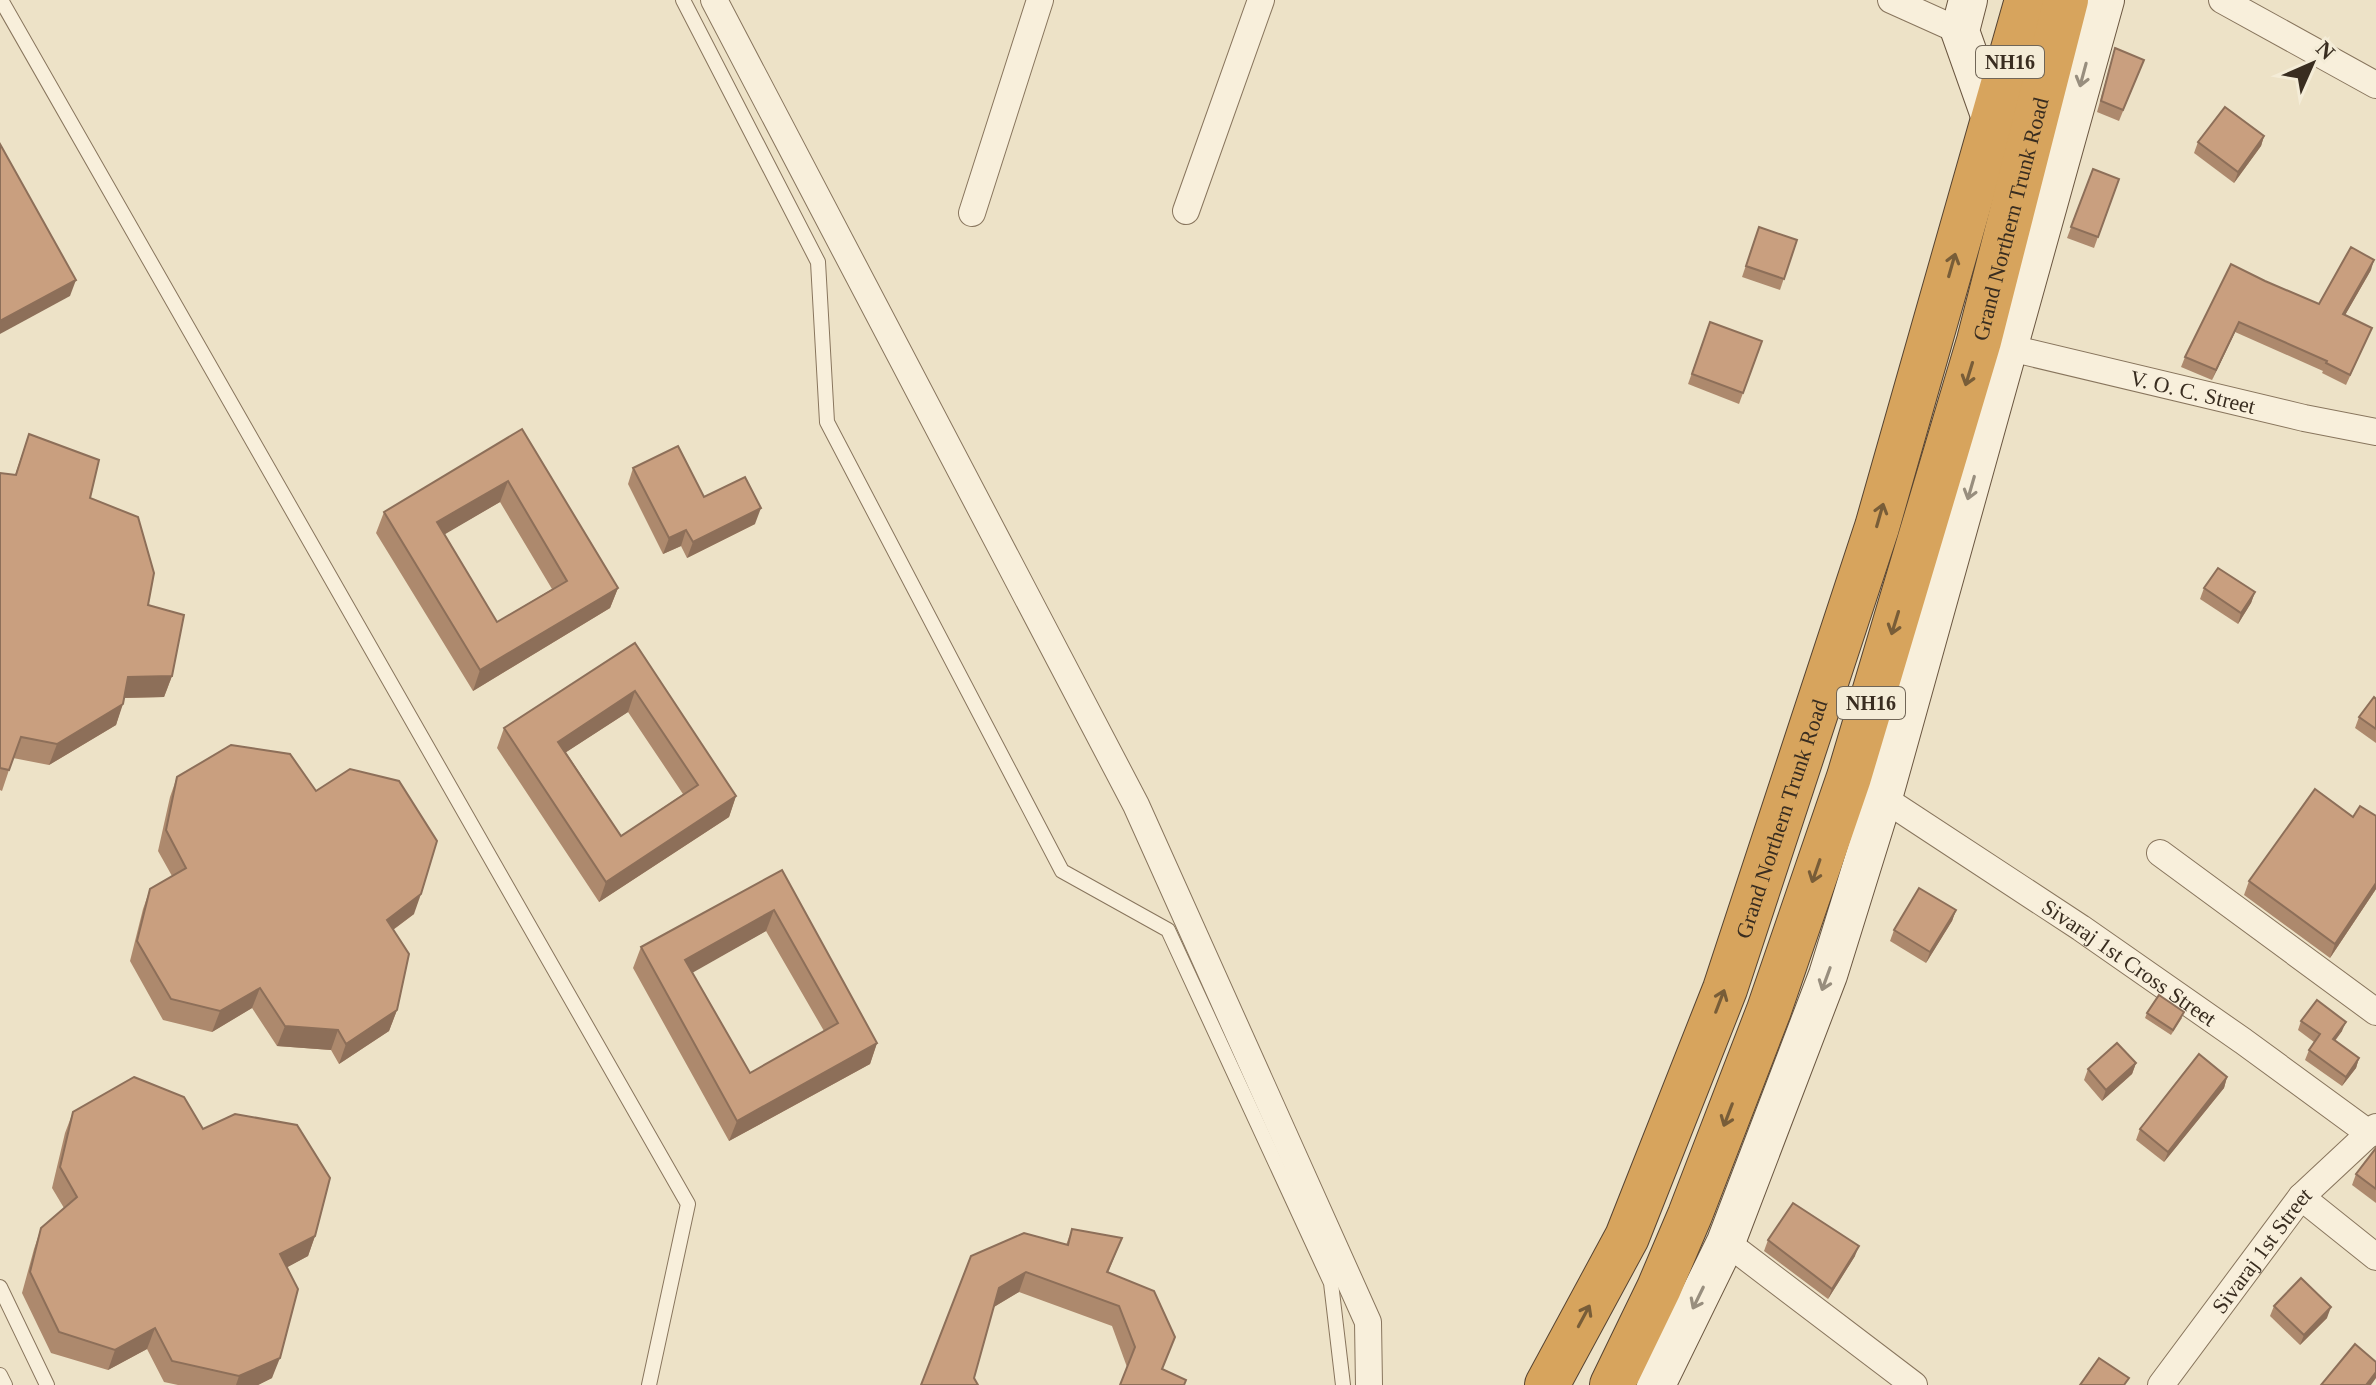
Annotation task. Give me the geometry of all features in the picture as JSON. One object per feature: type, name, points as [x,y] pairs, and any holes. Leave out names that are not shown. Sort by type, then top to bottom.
[{"type":"highway","name":"Grand Northern Trunk Road","points":[[1547,1385],[1627,1237],[1725,989],[1877,527],[2027,0]]},
{"type":"highway","name":"Grand Northern Trunk Road","points":[[1612,1385],[1690,1215],[1769,1010],[1849,777],[1979,341],[2066,0]]},
{"type":"street","points":[[972,213],[1040,0]]},
{"type":"street","points":[[1186,211],[1261,0]]},
{"type":"street","points":[[1891,0],[1964,16],[1993,124]]},
{"type":"street","points":[[1656,1385],[1726,1242],[1828,975],[1883,798],[2105,0]]},
{"type":"street","points":[[2222,0],[2376,85]]},
{"type":"street","points":[[717,2],[1136,805],[1368,1322],[1369,1385]]},
{"type":"street","name":"V. O. C. Street","points":[[2010,348],[2304,418],[2376,432]]},
{"type":"street","name":"Sivaraj 1st Cross Street","points":[[1883,798],[2094,936],[2373,1130]]},
{"type":"street","points":[[2160,853],[2376,1012]]},
{"type":"street","name":"Sivaraj 1st Street","points":[[2161,1385],[2301,1197],[2373,1130]]},
{"type":"street","points":[[2301,1197],[2376,1257]]},
{"type":"street","points":[[1726,1242],[1914,1385]]},
{"type":"lane","points":[[1,0],[688,1204],[649,1385]]},
{"type":"lane","points":[[683,0],[818,262],[827,422],[1062,871],[1168,930],[1331,1283],[1343,1385]]},
{"type":"lane","points":[[0,1287],[47,1385]]},
{"type":"lane","points":[[0,1375],[5,1385]]},
{"type":"building","points":[[2115,48],[2144,60],[2123,110],[2101,101]]},
{"type":"building","points":[[2225,107],[2264,136],[2238,172],[2198,142]]},
{"type":"building","points":[[0,144],[76,280],[0,321]]},
{"type":"building","points":[[2093,169],[2119,179],[2098,237],[2071,227]]},
{"type":"building","points":[[1759,227],[1797,240],[1784,279],[1746,266]]},
{"type":"building","points":[[2351,247],[2374,260],[2343,314],[2372,328],[2350,375],[2327,361],[2239,322],[2216,370],[2185,357],[2231,264],[2319,304]]},
{"type":"building","points":[[1710,322],[1762,341],[1743,393],[1692,374]]},
{"type":"building","points":[[522,429],[618,588],[480,670],[384,512]],"holes":[[[508,481],[567,581],[497,622],[437,522]]]},
{"type":"building","points":[[29,434],[99,460],[90,498],[138,517],[154,573],[148,605],[184,615],[172,676],[128,677],[123,704],[57,744],[21,737],[9,770],[0,768],[0,473],[16,475]]},
{"type":"building","points":[[678,446],[704,497],[745,477],[761,508],[693,542],[686,530],[669,538],[633,468]]},
{"type":"building","points":[[2218,568],[2255,592],[2241,613],[2204,588]]},
{"type":"building","points":[[635,643],[736,796],[606,882],[504,728]],"holes":[[[635,691],[698,785],[621,836],[558,742]]]},
{"type":"building","points":[[2374,697],[2376,699],[2376,729],[2359,717]]},
{"type":"building","points":[[231,745],[290,754],[316,791],[350,769],[399,781],[437,841],[421,894],[387,920],[409,954],[397,1010],[346,1044],[338,1030],[285,1026],[260,988],[220,1011],[171,999],[137,941],[150,889],[186,868],[166,830],[177,777]]},
{"type":"building","points":[[2315,789],[2353,817],[2360,806],[2376,816],[2376,883],[2335,944],[2249,881]]},
{"type":"building","points":[[782,870],[877,1043],[737,1121],[641,947]],"holes":[[[774,910],[838,1023],[750,1073],[685,960]]]},
{"type":"building","points":[[1919,888],[1956,910],[1930,952],[1894,930]]},
{"type":"building","points":[[2159,995],[2184,1012],[2173,1030],[2147,1013]]},
{"type":"building","points":[[2317,1000],[2346,1022],[2333,1039],[2359,1058],[2346,1077],[2309,1050],[2320,1034],[2301,1021]]},
{"type":"building","points":[[2117,1043],[2136,1063],[2106,1090],[2088,1069]]},
{"type":"building","points":[[2199,1054],[2227,1077],[2168,1152],[2140,1129]]},
{"type":"building","points":[[134,1077],[184,1097],[203,1129],[235,1114],[297,1125],[330,1178],[315,1236],[280,1254],[298,1289],[280,1358],[239,1376],[172,1361],[155,1328],[115,1350],[59,1332],[30,1272],[41,1228],[77,1197],[60,1167],[73,1112]]},
{"type":"building","points":[[2376,1148],[2376,1189],[2356,1174]]},
{"type":"building","points":[[1793,1203],[1859,1246],[1832,1289],[1768,1240]]},
{"type":"building","points":[[1072,1229],[1122,1238],[1107,1272],[1154,1291],[1175,1337],[1162,1369],[1186,1380],[1184,1385],[1120,1385],[1135,1347],[1119,1306],[1026,1272],[999,1288],[974,1378],[978,1385],[921,1385],[971,1256],[1024,1233],[1068,1245]]},
{"type":"building","points":[[2301,1278],[2331,1307],[2304,1335],[2274,1306]]},
{"type":"building","points":[[2355,1344],[2376,1362],[2376,1372],[2366,1385],[2321,1385]]},
{"type":"building","points":[[2099,1358],[2129,1378],[2124,1385],[2080,1385]]}]
